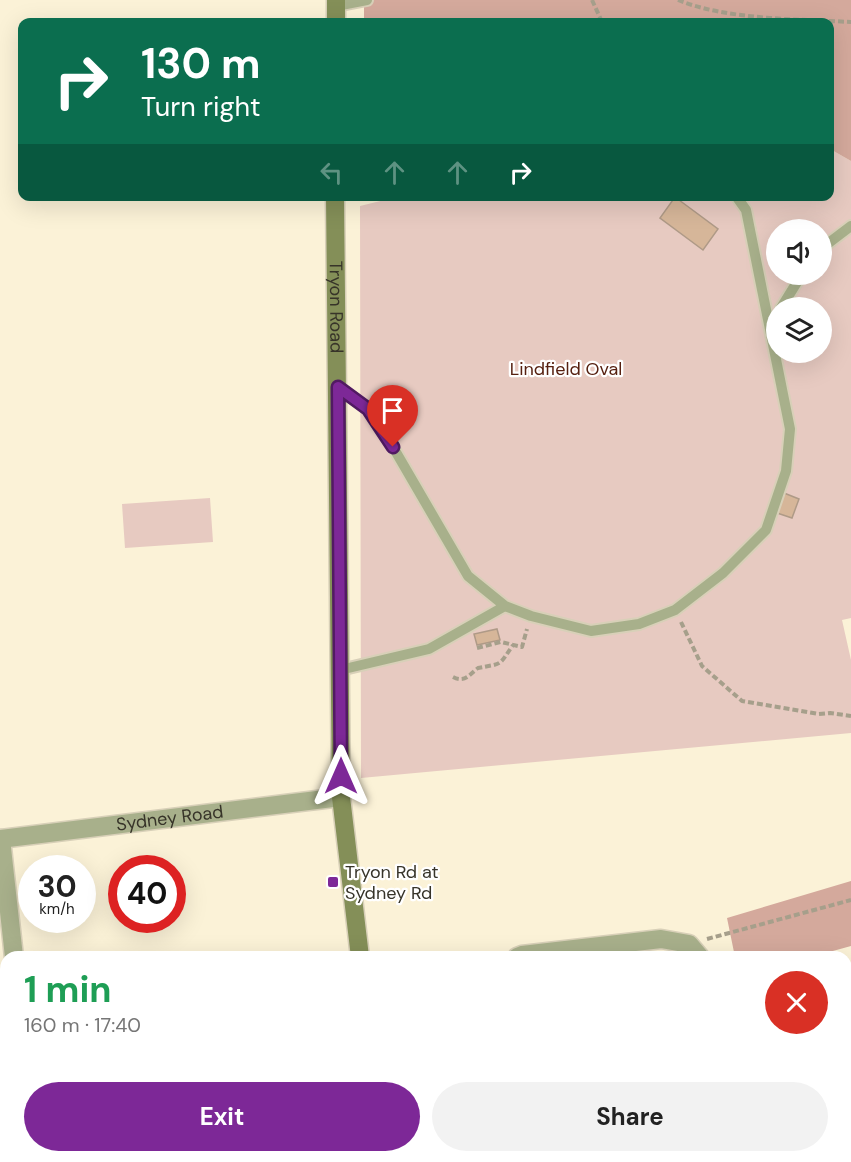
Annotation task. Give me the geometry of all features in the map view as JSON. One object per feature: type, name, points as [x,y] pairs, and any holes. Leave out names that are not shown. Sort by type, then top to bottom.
[{"type":"street","name":"Tryon Road","points":[[335,201],[341,797],[359,951]]},
{"type":"street","name":"Sydney Road","points":[[1,839],[341,797]]},
{"type":"street","points":[[1,839],[13,951]]},
{"type":"street","points":[[0,937],[10,951]]},
{"type":"street","points":[[565,951],[661,939],[695,950]]},
{"type":"lane","points":[[336,9],[367,0]]},
{"type":"lane","points":[[740,201],[746,210],[766,310]]},
{"type":"lane","points":[[832,240],[851,226]]},
{"type":"lane","points":[[338,387],[368,409],[393,447],[468,576],[505,606],[531,616],[591,631],[639,624],[675,610],[723,573],[766,530],[786,471],[790,429],[777,363]]},
{"type":"lane","points":[[340,670],[429,650],[505,606]]},
{"type":"path","points":[[592,0],[600,18]]},
{"type":"path","points":[[678,0],[695,7],[753,16],[786,18]]},
{"type":"path","points":[[834,21],[851,22]]},
{"type":"path","points":[[675,610],[702,666],[742,701],[819,714],[851,716]]},
{"type":"path","points":[[477,648],[501,642],[522,647],[531,616]]},
{"type":"path","points":[[453,677],[460,680],[467,679],[478,668],[493,667],[501,663],[513,645]]},
{"type":"path","points":[[695,950],[851,900]]},
{"type":"green space","name":"Lindfield Oval","points":[[834,151],[851,161],[851,618],[842,620],[851,660],[851,733],[361,778],[360,206],[380,201],[834,201]]},
{"type":"green space","points":[[210,498],[213,542],[125,548],[122,504]]},
{"type":"shaded area","points":[[364,0],[851,0],[851,161],[834,151],[834,18],[364,18]]},
{"type":"shaded area","points":[[851,881],[851,946],[833,951],[734,951],[727,918]]},
{"type":"building","points":[[672,201],[680,201],[718,229],[703,250],[660,218]]},
{"type":"building","points":[[784,493],[799,499],[792,518],[777,513]]},
{"type":"building","points":[[497,629],[500,640],[477,645],[474,634]]},
{"type":"place","name":"Tryon Rd at Sydney Rd","points":[[333,882]]},
{"type":"route","points":[[341,776],[338,387],[368,409],[393,447]]}]
